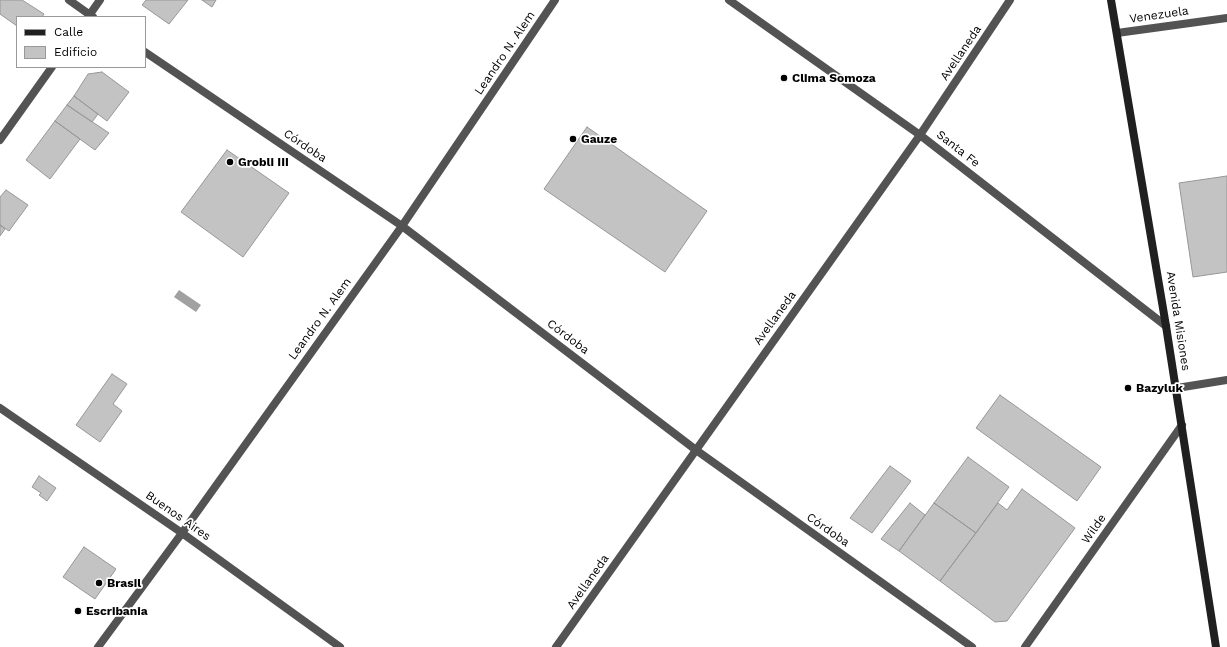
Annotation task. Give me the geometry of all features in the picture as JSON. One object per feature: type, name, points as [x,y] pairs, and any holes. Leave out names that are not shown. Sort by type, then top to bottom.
[{"type":"main road","name":"Avenida Misiones","points":[[1111,0],[1177,388],[1216,647]]},
{"type":"street","points":[[69,0],[90,16],[100,0]]},
{"type":"street","name":"Leandro N. Alem","points":[[98,647],[182,533],[402,226],[555,0]]},
{"type":"street","name":"Santa Fe","points":[[729,0],[920,135],[1166,326]]},
{"type":"street","name":"Avellaneda","points":[[556,647],[920,135],[1010,0]]},
{"type":"street","name":"Venezuela","points":[[1117,33],[1227,18]]},
{"type":"street","name":"Córdoba","points":[[146,53],[402,226],[696,450],[972,647]]},
{"type":"street","points":[[0,140],[51,68]]},
{"type":"street","points":[[1177,388],[1227,380]]},
{"type":"street","name":"Buenos Aires","points":[[0,408],[182,533],[340,647]]},
{"type":"street","name":"Wilde","points":[[1025,647],[1182,425]]},
{"type":"shaded area","points":[[179,290],[201,305],[196,312],[174,297]]},
{"type":"building","points":[[0,0],[22,0],[44,14],[43,16],[16,16],[16,25],[0,14]]},
{"type":"building","points":[[146,0],[188,0],[169,24],[142,5]]},
{"type":"building","points":[[202,0],[216,0],[212,7]]},
{"type":"building","points":[[102,72],[129,92],[107,121],[74,96],[88,74]]},
{"type":"building","points":[[74,96],[98,114],[92,122],[67,105]]},
{"type":"building","points":[[67,105],[109,133],[95,150],[55,121]]},
{"type":"building","points":[[55,121],[80,139],[50,179],[26,160]]},
{"type":"building","points":[[587,127],[707,211],[665,272],[544,189]]},
{"type":"building","points":[[227,150],[289,193],[243,257],[181,212]]},
{"type":"building","points":[[1227,176],[1227,272],[1193,277],[1179,183]]},
{"type":"building","points":[[6,190],[28,205],[9,231],[0,225],[0,197]]},
{"type":"building","points":[[0,225],[5,229],[0,236]]},
{"type":"building","points":[[112,374],[127,384],[113,404],[122,411],[100,442],[76,425]]},
{"type":"building","points":[[1000,395],[1101,467],[1077,501],[976,428]]},
{"type":"building","points":[[968,457],[1009,487],[976,533],[934,503]]},
{"type":"building","points":[[890,466],[911,481],[872,533],[850,518]]},
{"type":"building","points":[[39,476],[56,488],[47,501],[39,495],[41,493],[32,487]]},
{"type":"building","points":[[1022,489],[1075,528],[1007,621],[995,622],[940,581],[998,503],[1007,510]]},
{"type":"building","points":[[910,503],[925,515],[899,551],[881,539]]},
{"type":"building","points":[[934,503],[976,533],[940,581],[899,551]]},
{"type":"building","points":[[84,547],[116,569],[95,599],[63,577]]},
{"type":"place","name":"Clima Somoza","points":[[784,78]]},
{"type":"place","name":"Gauze","points":[[573,139]]},
{"type":"place","name":"Grobli III","points":[[230,162]]},
{"type":"place","name":"Bazyluk","points":[[1128,388]]},
{"type":"place","name":"Brasil","points":[[99,583]]},
{"type":"place","name":"Escribania","points":[[78,611]]}]
